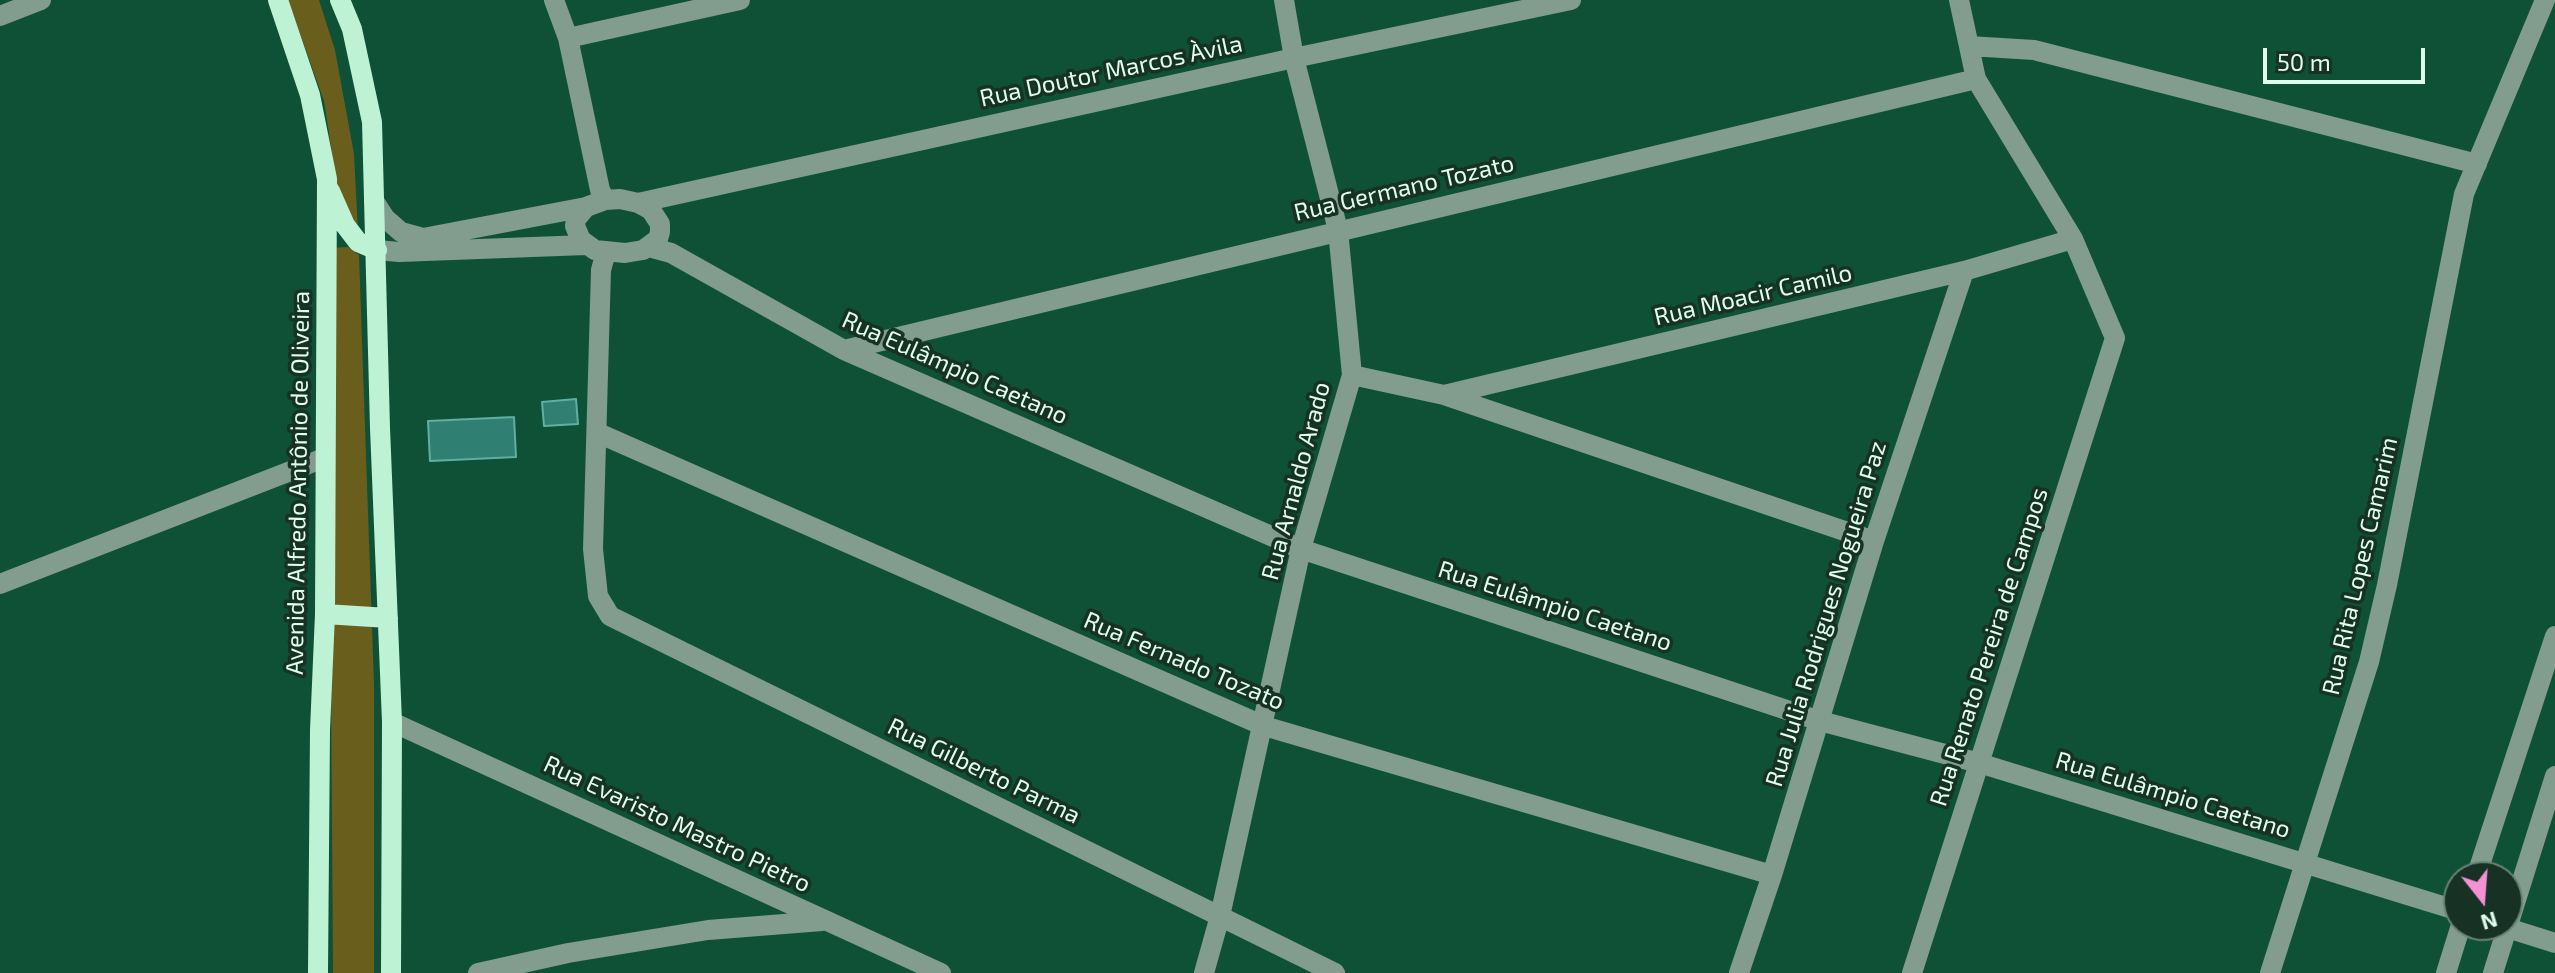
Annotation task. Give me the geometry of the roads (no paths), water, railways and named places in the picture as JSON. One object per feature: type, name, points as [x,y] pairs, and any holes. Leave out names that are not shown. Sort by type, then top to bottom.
[{"type":"main road","name":"Avenida Alfredo Antônio de Oliveira","points":[[278,0],[310,95],[327,179],[325,614],[320,730],[318,973]]},
{"type":"main road","points":[[340,0],[352,29],[372,122],[392,722],[391,973]]},
{"type":"main road","points":[[327,179],[345,225],[358,242],[377,250]]},
{"type":"main road","points":[[325,614],[388,618]]},
{"type":"street","points":[[0,16],[41,0]]},
{"type":"street","points":[[554,0],[568,38],[597,200]]},
{"type":"street","points":[[568,38],[740,0]]},
{"type":"street","name":"Rua Arnaldo Arado","points":[[1204,973],[1264,726],[1301,549],[1352,375],[1338,230],[1294,58],[1284,0]]},
{"type":"street","name":"Rua Doutor Marcos Àvila","points":[[651,203],[1294,58],[1571,0]]},
{"type":"street","points":[[1959,0],[1976,79],[2073,239]]},
{"type":"street","name":"Rua Rita Lopes Camarim","points":[[2270,973],[2376,632],[2464,194],[2542,3]]},
{"type":"street","points":[[1969,46],[2034,50],[2477,164]]},
{"type":"street","name":"Rua Germano Tozato","points":[[844,350],[1976,79]]},
{"type":"street","points":[[597,200],[576,219],[575,226],[577,235],[597,254],[598,433]]},
{"type":"street","points":[[374,201],[385,218],[401,232],[423,238],[597,200],[651,203],[660,224],[660,246],[633,252],[377,250]]},
{"type":"street","name":"Rua Moacir Camilo","points":[[1444,395],[1964,271],[2073,239]]},
{"type":"street","name":"Rua Renato Pereira de Campos","points":[[1912,973],[2115,338],[2073,239]]},
{"type":"street","name":"Rua Eulâmpio Caetano","points":[[660,246],[844,350],[1301,549],[1820,721],[1979,763],[2443,906]]},
{"type":"street","name":"Rua Julia Rodrigues Nogueira Paz","points":[[1739,973],[1874,541],[1964,271]]},
{"type":"street","points":[[1352,375],[1444,395],[1874,541]]},
{"type":"street","name":"Rua Gilberto Parma","points":[[598,433],[593,549],[598,596],[610,616],[1335,973]]},
{"type":"street","name":"Rua Fernado Tozato","points":[[598,433],[1264,726],[1772,875]]},
{"type":"street","points":[[0,584],[324,458]]},
{"type":"street","points":[[2481,861],[2555,636]]},
{"type":"street","name":"Rua Evaristo Mastro Pietro","points":[[392,722],[941,973]]},
{"type":"street","points":[[2523,868],[2555,776]]},
{"type":"street","points":[[478,973],[568,953],[708,930],[826,921]]},
{"type":"street","points":[[2523,933],[2555,943]]},
{"type":"street","points":[[2446,973],[2456,941]]},
{"type":"street","points":[[2493,973],[2500,941]]}]
